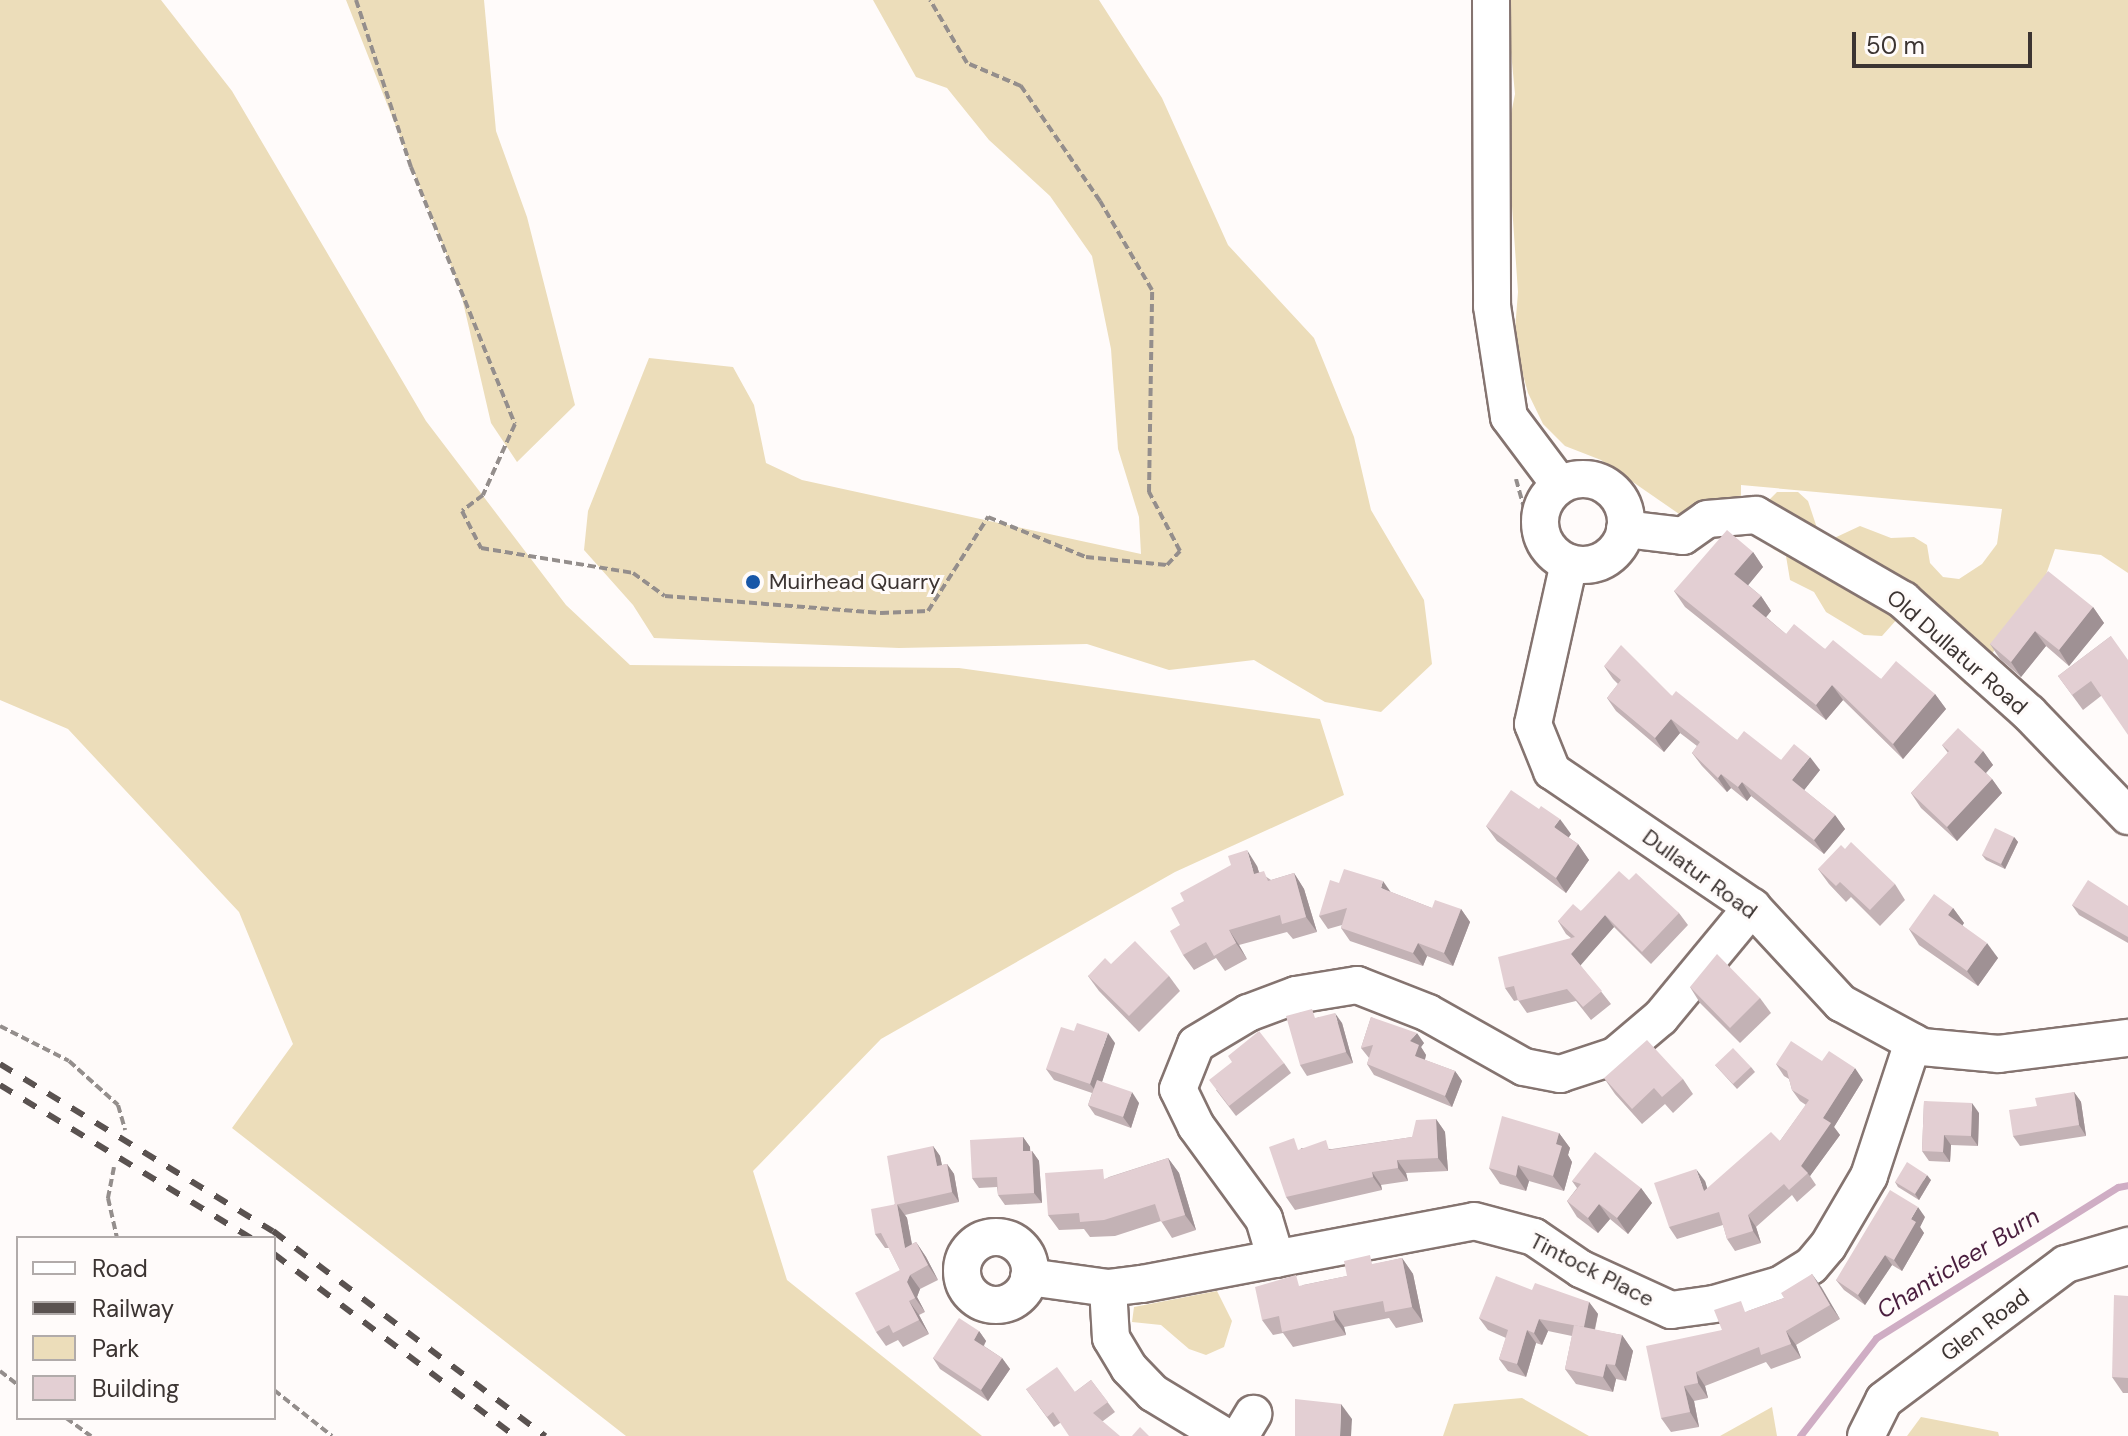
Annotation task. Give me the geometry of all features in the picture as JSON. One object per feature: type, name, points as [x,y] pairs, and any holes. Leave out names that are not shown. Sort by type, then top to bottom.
[{"type":"street","points":[[1491,0],[1492,306],[1509,417],[1560,485]]},
{"type":"street","points":[[1590,479],[1604,484],[1624,509],[1625,529],[1616,549],[1603,560],[1569,563],[1541,535],[1541,511],[1560,485],[1590,479]]},
{"type":"street","name":"Old Dullatur Road","points":[[1625,529],[1683,536],[1707,519],[1756,515],[1903,600],[2029,713],[2128,816]]},
{"type":"street","name":"Dullatur Road","points":[[1569,563],[1533,724],[1552,771],[1752,907],[1841,1003],[1913,1042],[1999,1054],[2128,1038]]},
{"type":"street","points":[[1276,1259],[1264,1219],[1196,1126],[1178,1089],[1196,1044],[1248,1013],[1296,995],[1357,985],[1428,1013],[1524,1067],[1560,1074],[1615,1056],[1661,1017],[1752,907]]},
{"type":"street","name":"Tintock Place","points":[[1029,1277],[1108,1288],[1474,1221],[1534,1237],[1581,1269],[1671,1310],[1780,1285],[1811,1266],[1828,1246],[1869,1176],[1913,1042]]},
{"type":"street","name":"Glen Road","points":[[1866,1436],[1884,1400],[2066,1264],[2128,1246]]},
{"type":"street","points":[[1108,1288],[1111,1338],[1129,1368],[1153,1393],[1224,1436]]},
{"type":"path","points":[[356,0],[411,167],[515,424],[483,495],[462,511],[481,548],[633,573],[665,596],[881,613],[928,611],[988,517],[1086,557],[1167,565],[1180,551],[1149,492],[1152,290],[1100,201],[1021,86],[967,63],[930,0]]},
{"type":"path","points":[[0,1026],[14,1038],[69,1061],[118,1105],[125,1130]]},
{"type":"path","points":[[114,1167],[108,1198],[117,1236]]},
{"type":"path","points":[[0,1371],[16,1383]]},
{"type":"path","points":[[276,1392],[332,1436]]},
{"type":"path","points":[[69,1420],[91,1436]]},
{"type":"green space","points":[[0,0],[161,0],[232,91],[426,421],[566,605],[630,665],[959,668],[1320,719],[1344,795],[1175,872],[881,1039],[753,1171],[787,1280],[982,1436],[626,1436],[232,1128],[293,1044],[239,912],[68,729],[0,700]]},
{"type":"green space","points":[[346,0],[484,0],[496,131],[527,217],[575,405],[517,462],[491,423],[460,289]]},
{"type":"green space","points":[[873,0],[1099,0],[1162,98],[1228,245],[1314,338],[1354,437],[1371,510],[1424,600],[1432,664],[1381,712],[1325,702],[1254,660],[1169,670],[1087,644],[899,648],[654,638],[633,605],[584,550],[588,511],[649,358],[733,367],[754,405],[766,463],[802,480],[1141,554],[1139,517],[1118,449],[1111,349],[1092,256],[1050,196],[989,140],[947,88],[916,77]]},
{"type":"green space","points":[[1506,0],[2128,0],[2128,573],[2101,555],[2055,549],[2042,586],[1998,642],[1977,687],[1965,684],[1942,661],[1919,626],[1899,617],[1882,636],[1864,635],[1826,612],[1814,592],[1790,580],[1786,556],[1773,549],[1765,526],[1770,499],[1777,492],[1798,492],[1808,501],[1817,528],[1830,540],[1860,526],[1891,538],[1914,537],[1927,545],[1930,563],[1943,577],[1959,579],[1982,564],[1997,544],[2002,509],[1741,485],[1741,509],[1682,516],[1601,460],[1565,446],[1543,424],[1528,393],[1514,342],[1518,292],[1507,134],[1515,94]]},
{"type":"green space","points":[[1217,1291],[1232,1321],[1224,1347],[1206,1355],[1189,1349],[1161,1325],[1132,1322],[1134,1307]]},
{"type":"green space","points":[[1522,1398],[1589,1436],[1443,1436],[1454,1404]]},
{"type":"green space","points":[[1772,1407],[1777,1436],[1720,1436]]},
{"type":"green space","points":[[1921,1417],[1998,1432],[1999,1436],[1907,1436]]},
{"type":"building","points":[[1727,530],[1753,552],[1734,574],[1761,596],[1752,606],[1786,634],[1794,624],[1825,649],[1833,640],[1881,679],[1896,661],[1935,694],[1893,744],[1832,685],[1816,705],[1674,591]]},
{"type":"building","points":[[2048,571],[2093,607],[2059,650],[2035,631],[2011,662],[1990,644]]},
{"type":"building","points":[[2111,636],[2128,660],[2128,735],[2091,681],[2072,695],[2058,676]]},
{"type":"building","points":[[1621,645],[1672,696],[1676,691],[1737,740],[1744,731],[1781,760],[1794,744],[1810,757],[1792,780],[1835,815],[1814,840],[1742,782],[1738,787],[1721,774],[1718,778],[1692,753],[1700,742],[1671,719],[1655,738],[1607,698],[1621,680],[1604,666]]},
{"type":"building","points":[[1958,728],[1983,751],[1974,762],[1992,779],[1947,827],[1911,793],[1949,751],[1942,745]]},
{"type":"building","points":[[1511,790],[1560,819],[1554,827],[1578,844],[1556,878],[1486,826]]},
{"type":"building","points":[[1995,828],[2014,837],[2001,864],[1982,855]]},
{"type":"building","points":[[1851,842],[1895,884],[1870,910],[1840,882],[1836,886],[1818,869],[1841,845],[1845,849]]},
{"type":"building","points":[[1247,850],[1254,874],[1264,871],[1268,881],[1294,873],[1306,917],[1282,924],[1280,915],[1229,930],[1236,943],[1214,956],[1206,942],[1183,955],[1170,931],[1180,925],[1171,908],[1184,901],[1180,893],[1231,865],[1228,856]]},
{"type":"building","points":[[1344,869],[1383,881],[1381,888],[1432,908],[1435,900],[1461,909],[1444,953],[1418,943],[1413,953],[1341,928],[1347,908],[1319,916],[1330,880],[1339,883]]},
{"type":"building","points":[[1619,871],[1629,880],[1636,873],[1679,913],[1642,952],[1605,915],[1571,954],[1602,991],[1583,1007],[1567,989],[1518,1001],[1514,986],[1505,988],[1498,957],[1575,937],[1558,921],[1573,904],[1581,911]]},
{"type":"building","points":[[2088,880],[2128,906],[2128,937],[2072,905]]},
{"type":"building","points":[[1934,894],[1953,908],[1948,915],[1987,943],[1967,971],[1909,929]]},
{"type":"building","points":[[1135,941],[1169,976],[1129,1016],[1088,976],[1105,958],[1111,964]]},
{"type":"building","points":[[1717,954],[1760,998],[1730,1028],[1690,987]]},
{"type":"building","points":[[1312,1009],[1315,1018],[1335,1013],[1346,1052],[1300,1065],[1286,1016]]},
{"type":"building","points":[[1371,1017],[1417,1033],[1410,1041],[1419,1045],[1415,1056],[1455,1071],[1445,1096],[1367,1064],[1373,1045],[1361,1048]]},
{"type":"building","points":[[1077,1023],[1108,1033],[1090,1084],[1046,1069],[1061,1027],[1074,1031]]},
{"type":"building","points":[[1259,1031],[1284,1063],[1229,1106],[1209,1080],[1232,1062],[1228,1056]]},
{"type":"building","points":[[1647,1040],[1683,1079],[1662,1097],[1654,1088],[1632,1109],[1604,1078]]},
{"type":"building","points":[[1791,1041],[1822,1061],[1829,1051],[1855,1068],[1823,1118],[1831,1123],[1801,1166],[1808,1173],[1789,1190],[1784,1184],[1748,1215],[1753,1231],[1727,1239],[1719,1212],[1669,1227],[1654,1183],[1696,1169],[1704,1191],[1771,1132],[1780,1141],[1809,1100],[1792,1090],[1787,1071],[1776,1064]]},
{"type":"building","points":[[1733,1048],[1751,1067],[1733,1084],[1715,1065]]},
{"type":"building","points":[[1097,1080],[1132,1092],[1123,1117],[1088,1105]]},
{"type":"building","points":[[2074,1092],[2079,1125],[2013,1136],[2009,1110],[2037,1106],[2035,1098]]},
{"type":"building","points":[[1924,1101],[1972,1103],[1971,1136],[1944,1135],[1943,1152],[1922,1151]]},
{"type":"building","points":[[1502,1116],[1559,1133],[1556,1144],[1562,1146],[1553,1176],[1518,1165],[1516,1176],[1489,1168]]},
{"type":"building","points":[[1436,1119],[1438,1158],[1397,1160],[1398,1168],[1372,1172],[1373,1177],[1286,1197],[1269,1147],[1294,1138],[1298,1150],[1326,1140],[1329,1150],[1412,1137],[1416,1120]]},
{"type":"building","points":[[1023,1137],[1023,1151],[1032,1151],[1034,1193],[998,1195],[997,1177],[972,1178],[970,1140]]},
{"type":"building","points":[[933,1146],[937,1166],[947,1164],[952,1192],[895,1205],[887,1156]]},
{"type":"building","points":[[1595,1152],[1641,1188],[1617,1218],[1599,1204],[1588,1218],[1567,1201],[1581,1184],[1572,1181]]},
{"type":"building","points":[[1168,1158],[1185,1215],[1161,1222],[1155,1204],[1104,1220],[1080,1222],[1079,1213],[1048,1215],[1045,1173],[1103,1169],[1104,1179]]},
{"type":"building","points":[[1907,1162],[1927,1175],[1915,1194],[1895,1182]]},
{"type":"building","points":[[1890,1190],[1918,1207],[1911,1219],[1916,1222],[1894,1260],[1885,1255],[1858,1295],[1836,1280]]},
{"type":"building","points":[[897,1204],[905,1248],[916,1242],[928,1265],[910,1275],[907,1282],[915,1298],[909,1301],[919,1320],[893,1333],[889,1325],[876,1332],[855,1293],[900,1270],[881,1233],[875,1234],[871,1209]]},
{"type":"building","points":[[1370,1255],[1372,1264],[1402,1258],[1412,1307],[1385,1312],[1383,1301],[1333,1311],[1335,1320],[1282,1332],[1279,1316],[1262,1320],[1255,1287],[1296,1275],[1299,1286],[1347,1276],[1344,1261]]},
{"type":"building","points":[[1812,1274],[1830,1305],[1786,1331],[1791,1344],[1761,1355],[1759,1347],[1696,1372],[1698,1383],[1684,1386],[1690,1412],[1661,1418],[1646,1346],[1722,1330],[1714,1310],[1741,1301],[1745,1312],[1784,1298],[1781,1293]]},
{"type":"building","points":[[1496,1276],[1532,1290],[1535,1283],[1589,1302],[1584,1327],[1539,1319],[1534,1333],[1527,1330],[1517,1364],[1499,1359],[1508,1330],[1479,1318]]},
{"type":"building","points":[[2114,1295],[2128,1296],[2128,1378],[2112,1377]]},
{"type":"building","points":[[959,1318],[979,1331],[974,1340],[1002,1358],[981,1390],[933,1358]]},
{"type":"building","points":[[1574,1325],[1622,1335],[1615,1365],[1606,1364],[1603,1377],[1565,1369]]},
{"type":"building","points":[[1057,1367],[1075,1392],[1091,1380],[1108,1402],[1093,1413],[1120,1436],[1069,1436],[1053,1412],[1047,1417],[1026,1389]]},
{"type":"building","points":[[1295,1399],[1341,1404],[1340,1436],[1295,1436]]},
{"type":"building","points":[[1140,1427],[1149,1436],[1132,1436]]},
{"type":"waterway","name":"Chanticleer Burn","points":[[1800,1436],[1876,1338],[2118,1187],[2128,1185]]},
{"type":"railway","points":[[0,1064],[273,1231],[545,1436]]},
{"type":"railway","points":[[0,1085],[248,1236]]},
{"type":"railway","points":[[276,1256],[515,1436]]},
{"type":"place","name":"Muirhead Quarry","points":[[753,582]]}]
